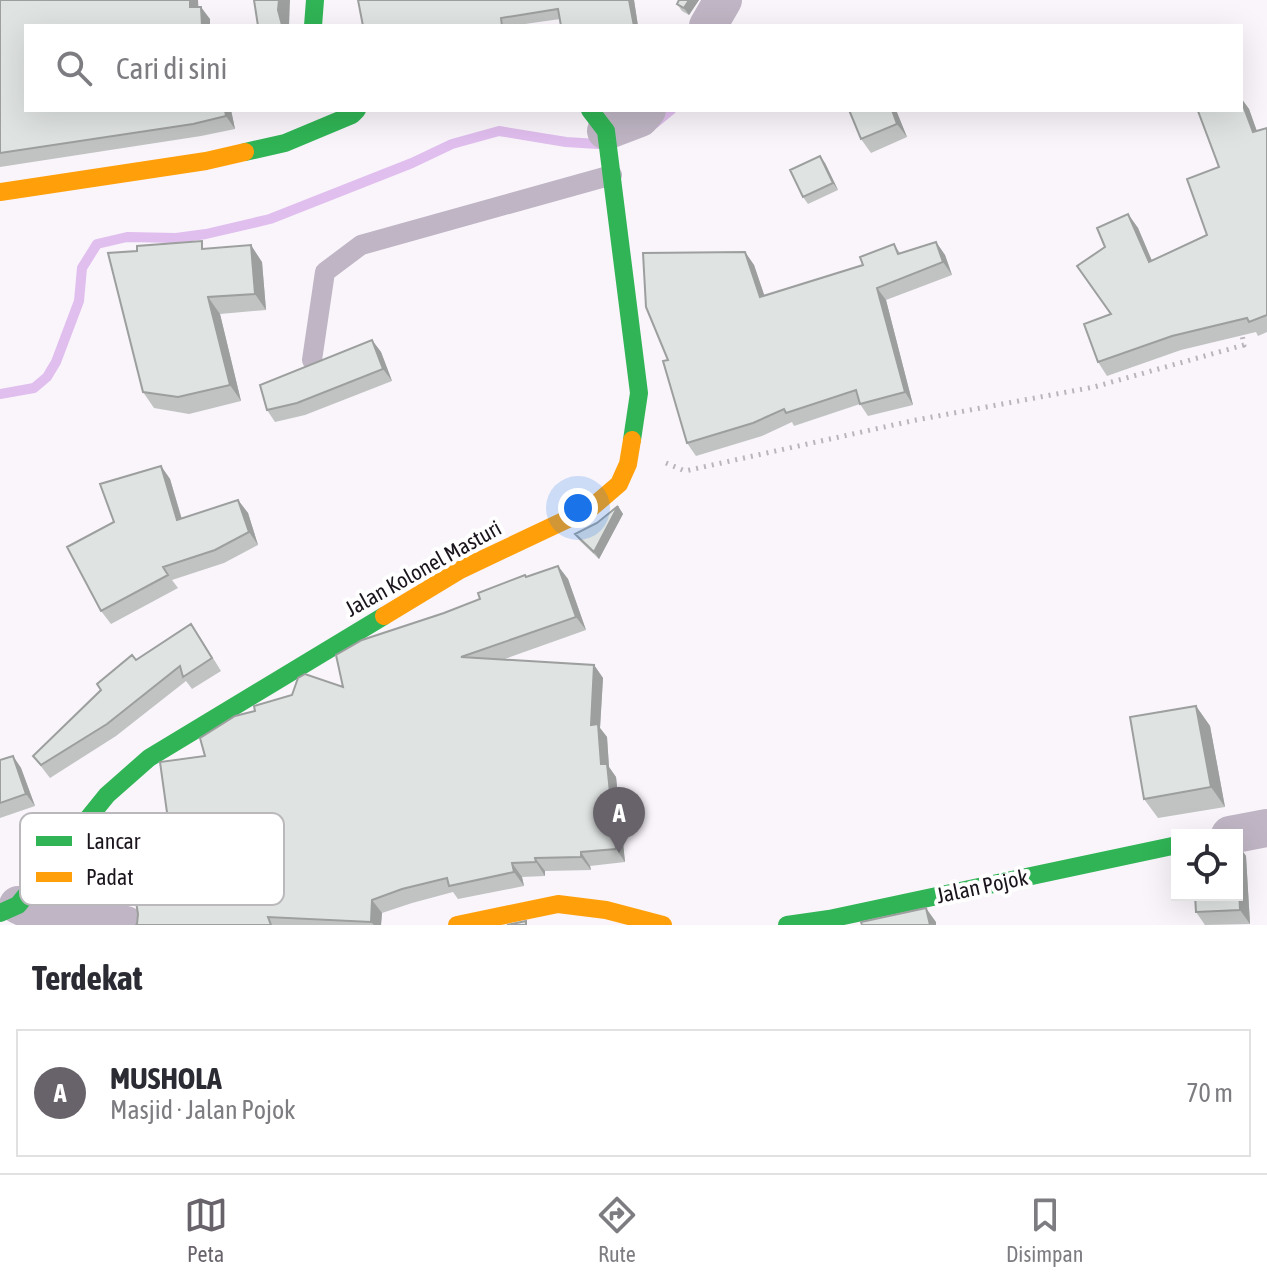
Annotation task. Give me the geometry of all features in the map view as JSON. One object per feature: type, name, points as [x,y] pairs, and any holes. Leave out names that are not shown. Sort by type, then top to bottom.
[{"type":"main road","points":[[313,24],[315,0]]},
{"type":"main road","points":[[0,192],[233,155],[285,143],[355,112]]},
{"type":"main road","name":"Jalan Kolonel Masturi","points":[[92,813],[149,758],[460,570],[591,508],[619,484],[628,464],[639,393],[612,175],[598,121]]},
{"type":"main road","name":"Jalan Pojok","points":[[787,925],[829,919],[1171,846]]},
{"type":"main road","points":[[457,925],[558,904],[606,910],[663,925]]},
{"type":"street","points":[[709,24],[723,0]]},
{"type":"street","points":[[598,121],[640,118],[645,112]]},
{"type":"street","points":[[1243,833],[1267,828]]},
{"type":"street","points":[[9,909],[47,918],[90,919],[126,925]]},
{"type":"lane","points":[[312,360],[325,272],[361,245],[612,175]]},
{"type":"path","points":[[628,464],[649,455],[685,471],[916,420],[1094,387],[1244,345],[1239,318]]},
{"type":"building","points":[[0,0],[190,0],[190,7],[201,7],[202,24],[24,24],[24,112],[225,112],[226,116],[193,124],[0,153]]},
{"type":"building","points":[[254,0],[279,0],[282,24],[258,24]]},
{"type":"building","points":[[358,0],[629,0],[634,24],[561,24],[558,9],[501,18],[502,24],[363,24]]},
{"type":"building","points":[[679,0],[689,0],[684,8],[677,4]]},
{"type":"building","points":[[1243,105],[1253,132],[1267,128],[1267,315],[1249,322],[1247,318],[1172,336],[1098,362],[1084,324],[1111,314],[1077,266],[1105,247],[1097,228],[1128,214],[1149,262],[1207,235],[1187,179],[1219,167],[1198,112],[1243,112]]},
{"type":"building","points":[[850,112],[893,112],[897,124],[861,139]]},
{"type":"building","points":[[820,156],[833,183],[803,197],[790,170]]},
{"type":"building","points":[[202,241],[202,249],[251,245],[255,294],[208,297],[230,385],[178,397],[143,392],[108,253],[137,251],[137,246]]},
{"type":"building","points":[[936,242],[943,262],[877,288],[905,392],[860,404],[856,390],[786,413],[784,409],[753,423],[687,443],[663,361],[668,360],[646,307],[643,253],[745,252],[760,297],[863,265],[860,257],[894,244],[898,254]]},
{"type":"building","points":[[372,340],[383,369],[297,403],[267,410],[260,385]]},
{"type":"building","points":[[161,466],[177,520],[238,500],[249,532],[215,550],[163,567],[168,575],[101,611],[67,547],[114,522],[100,484]]},
{"type":"building","points":[[618,506],[594,552],[575,534],[597,523]]},
{"type":"building","points":[[558,566],[576,617],[461,657],[594,665],[591,725],[598,724],[601,764],[607,764],[616,849],[581,852],[581,857],[535,858],[536,862],[512,863],[514,872],[449,886],[447,878],[402,889],[372,900],[371,922],[268,917],[271,925],[136,925],[137,905],[284,905],[284,813],[167,813],[160,762],[205,756],[200,738],[235,716],[255,711],[254,706],[292,695],[298,678],[305,674],[343,687],[336,655],[362,640],[444,613],[480,599],[478,593]]},
{"type":"building","points":[[191,624],[212,658],[183,677],[180,666],[107,724],[41,765],[33,756],[101,690],[97,684],[132,655],[136,660]]},
{"type":"building","points":[[1196,706],[1211,787],[1144,799],[1130,717]]},
{"type":"building","points":[[13,756],[26,794],[0,803],[0,760]]},
{"type":"building","points":[[1195,901],[1240,901],[1240,910],[1196,912]]},
{"type":"building","points":[[926,908],[930,925],[862,925],[861,922]]},
{"type":"waterway","points":[[654,124],[669,112]]},
{"type":"waterway","points":[[0,394],[34,388],[47,377],[56,362],[79,301],[82,268],[97,244],[127,237],[176,238],[206,234],[270,219],[452,144],[499,131],[598,144]]},
{"type":"traffic: fast","points":[[313,24],[315,0]]},
{"type":"traffic: fast","points":[[245,152],[285,143],[355,112]]},
{"type":"traffic: fast","points":[[592,112],[606,131],[639,393],[632,440]]},
{"type":"traffic: fast","points":[[92,813],[107,795],[149,758],[384,616]]},
{"type":"traffic: fast","points":[[787,925],[829,919],[1171,846]]},
{"type":"traffic: fast","points":[[0,913],[20,903]]},
{"type":"traffic: slow","points":[[0,192],[206,161],[245,152]]},
{"type":"traffic: slow","points":[[384,616],[460,570],[591,508],[619,484],[628,464],[632,440]]},
{"type":"traffic: slow","points":[[457,925],[558,904],[606,910],[663,925]]},
{"type":"place","name":"MUSHOLA","points":[[619,853]]}]
